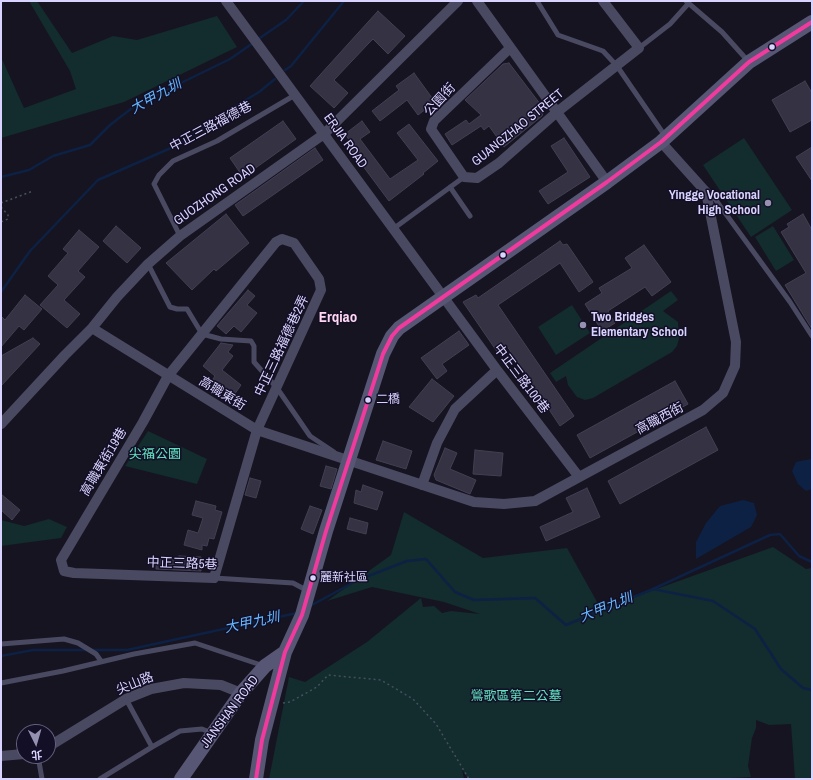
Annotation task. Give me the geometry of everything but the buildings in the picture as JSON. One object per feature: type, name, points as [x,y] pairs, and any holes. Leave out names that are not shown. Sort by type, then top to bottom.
[{"type":"street","name":"ERJIA ROAD","points":[[226,1],[443,296]]},
{"type":"street","name":"GUOZHONG ROAD","points":[[1,424],[92,328],[117,297],[148,264],[180,236],[324,134],[458,1]]},
{"type":"street","points":[[477,1],[607,182]]},
{"type":"street","points":[[603,1],[639,48]]},
{"type":"street","points":[[256,779],[262,740],[285,652],[304,609],[348,461],[386,346],[400,328],[443,296],[607,182],[663,139],[748,62],[812,22]]},
{"type":"street","name":"公園街","points":[[464,177],[431,129],[434,121],[510,48]]},
{"type":"street","name":"GUANGZHAO STREET","points":[[464,177],[477,178],[499,163],[557,112],[639,48]]},
{"type":"street","points":[[663,139],[706,192]]},
{"type":"street","name":"高職西街","points":[[348,461],[474,502],[504,504],[535,501],[703,410],[723,392],[735,366],[736,342],[706,192]]},
{"type":"street","name":"中正三路福德巷2弄","points":[[202,334],[276,242],[282,239],[294,243],[319,279],[321,290],[257,430],[214,578]]},
{"type":"street","name":"中正三路100巷","points":[[443,296],[497,370],[579,477]]},
{"type":"street","name":"高職東街","points":[[92,328],[257,430],[348,461]]},
{"type":"street","points":[[168,376],[202,334]]},
{"type":"street","points":[[422,485],[437,443],[455,409],[497,370]]},
{"type":"street","name":"高職東街19巷","points":[[61,560],[143,422],[168,376]]},
{"type":"street","name":"中正三路5巷","points":[[61,560],[64,571],[74,574],[214,578]]},
{"type":"street","name":"JIANSHAN ROAD","points":[[181,779],[241,693],[265,666],[285,652]]},
{"type":"street","name":"尖山路","points":[[56,742],[126,699],[151,689],[184,683],[221,685],[241,693]]},
{"type":"street","points":[[1,756],[16,755]]},
{"type":"lane","points":[[537,1],[558,35],[603,51],[617,66],[663,139]]},
{"type":"lane","points":[[639,48],[670,24],[687,2],[722,32],[748,62]]},
{"type":"lane","name":"中正三路福德巷","points":[[180,236],[154,184],[159,175],[173,161],[218,141],[295,95]]},
{"type":"lane","name":"GUANGZHAO STREET","points":[[393,229],[464,177]]},
{"type":"lane","points":[[450,187],[470,216]]},
{"type":"lane","points":[[706,192],[715,199],[790,302],[812,336]]},
{"type":"lane","points":[[148,264],[170,307],[176,309],[187,309],[202,334],[221,339],[252,341],[254,346],[254,362],[277,388],[310,436],[348,461]]},
{"type":"lane","name":"中正三路5巷","points":[[214,578],[293,584],[309,592]]},
{"type":"lane","points":[[1,644],[64,639],[93,652],[101,661]]},
{"type":"lane","points":[[1,683],[63,671],[101,661],[195,643],[265,666]]},
{"type":"lane","points":[[126,699],[152,746]]},
{"type":"lane","points":[[100,779],[152,746],[180,731],[202,729],[213,734]]},
{"type":"lane","points":[[39,764],[42,779]]},
{"type":"path","points":[[1,203],[32,191]]},
{"type":"path","points":[[1,207],[8,215],[8,219],[1,222]]},
{"type":"path","points":[[272,704],[290,702],[317,687],[328,675],[381,680],[413,698],[436,724],[469,779]]},
{"type":"green space","points":[[29,1],[37,1],[72,53],[113,36],[137,40],[217,16],[237,47],[124,102],[1,138],[1,57],[24,108],[76,89],[70,71]]},
{"type":"green space","points":[[744,138],[792,210],[751,237],[703,165]]},
{"type":"green space","points":[[773,226],[794,260],[776,271],[755,237]]},
{"type":"green space","points":[[671,291],[678,300],[663,311],[678,322],[679,339],[677,346],[672,352],[593,398],[585,400],[577,397],[568,385],[566,376],[556,382],[550,373]]},
{"type":"green space","points":[[572,305],[590,333],[556,355],[538,327]]},
{"type":"green space","name":"尖福公園","points":[[148,431],[207,459],[197,484],[125,466]]},
{"type":"green space","name":"鶯歌區第二公墓","points":[[404,512],[483,558],[567,548],[601,609],[773,547],[806,569],[812,568],[812,779],[795,779],[791,724],[769,725],[756,720],[756,728],[752,738],[748,766],[751,777],[713,779],[468,779],[462,769],[464,779],[269,779],[289,677],[305,682],[367,642],[421,598],[423,607],[434,606],[442,613],[451,611],[480,614],[444,602],[372,587],[327,601],[391,555]]},
{"type":"green space","points":[[49,519],[67,527],[61,538],[1,546],[1,520],[24,526]]},
{"type":"water","points":[[811,459],[812,489],[806,491],[798,484],[792,471],[796,462]]},
{"type":"water","points":[[743,500],[754,503],[757,515],[751,527],[696,559],[696,542],[706,523],[720,506]]},
{"type":"waterway","name":"大甲九圳","points":[[257,40],[286,20],[304,1]]},
{"type":"waterway","points":[[285,70],[291,66],[344,1]]},
{"type":"waterway","name":"大甲九圳","points":[[1,177],[29,170],[53,156],[90,145],[110,125],[136,105],[230,59],[253,43]]},
{"type":"waterway","points":[[1,292],[30,251],[98,180],[180,144],[218,117],[259,92],[275,79]]},
{"type":"waterway","name":"大甲九圳","points":[[653,589],[770,535],[780,534],[799,556],[812,562]]},
{"type":"waterway","name":"大甲九圳","points":[[310,606],[358,580],[407,561],[426,559],[455,592],[474,600],[535,598],[566,625],[653,589],[713,601],[755,629],[781,669],[803,688],[812,690]]},
{"type":"waterway","name":"大甲九圳","points":[[92,650],[127,650],[297,613]]},
{"type":"waterway","name":"大甲九圳","points":[[1,656],[33,650],[87,650]]},
{"type":"transit line","points":[[256,779],[262,740],[285,652],[302,615],[326,531],[383,354],[392,336],[399,328],[607,182],[661,142],[749,62],[812,22]]},
{"type":"place","name":"Yingge Vocational High School","points":[[768,203]]},
{"type":"place","name":"Two Bridges Elementary School","points":[[583,325]]},
{"type":"place","name":"二橋","points":[[368,400]]},
{"type":"place","name":"麗新社區","points":[[313,578]]},
{"type":"district","name":"Erqiao","points":[[338,318]]}]
